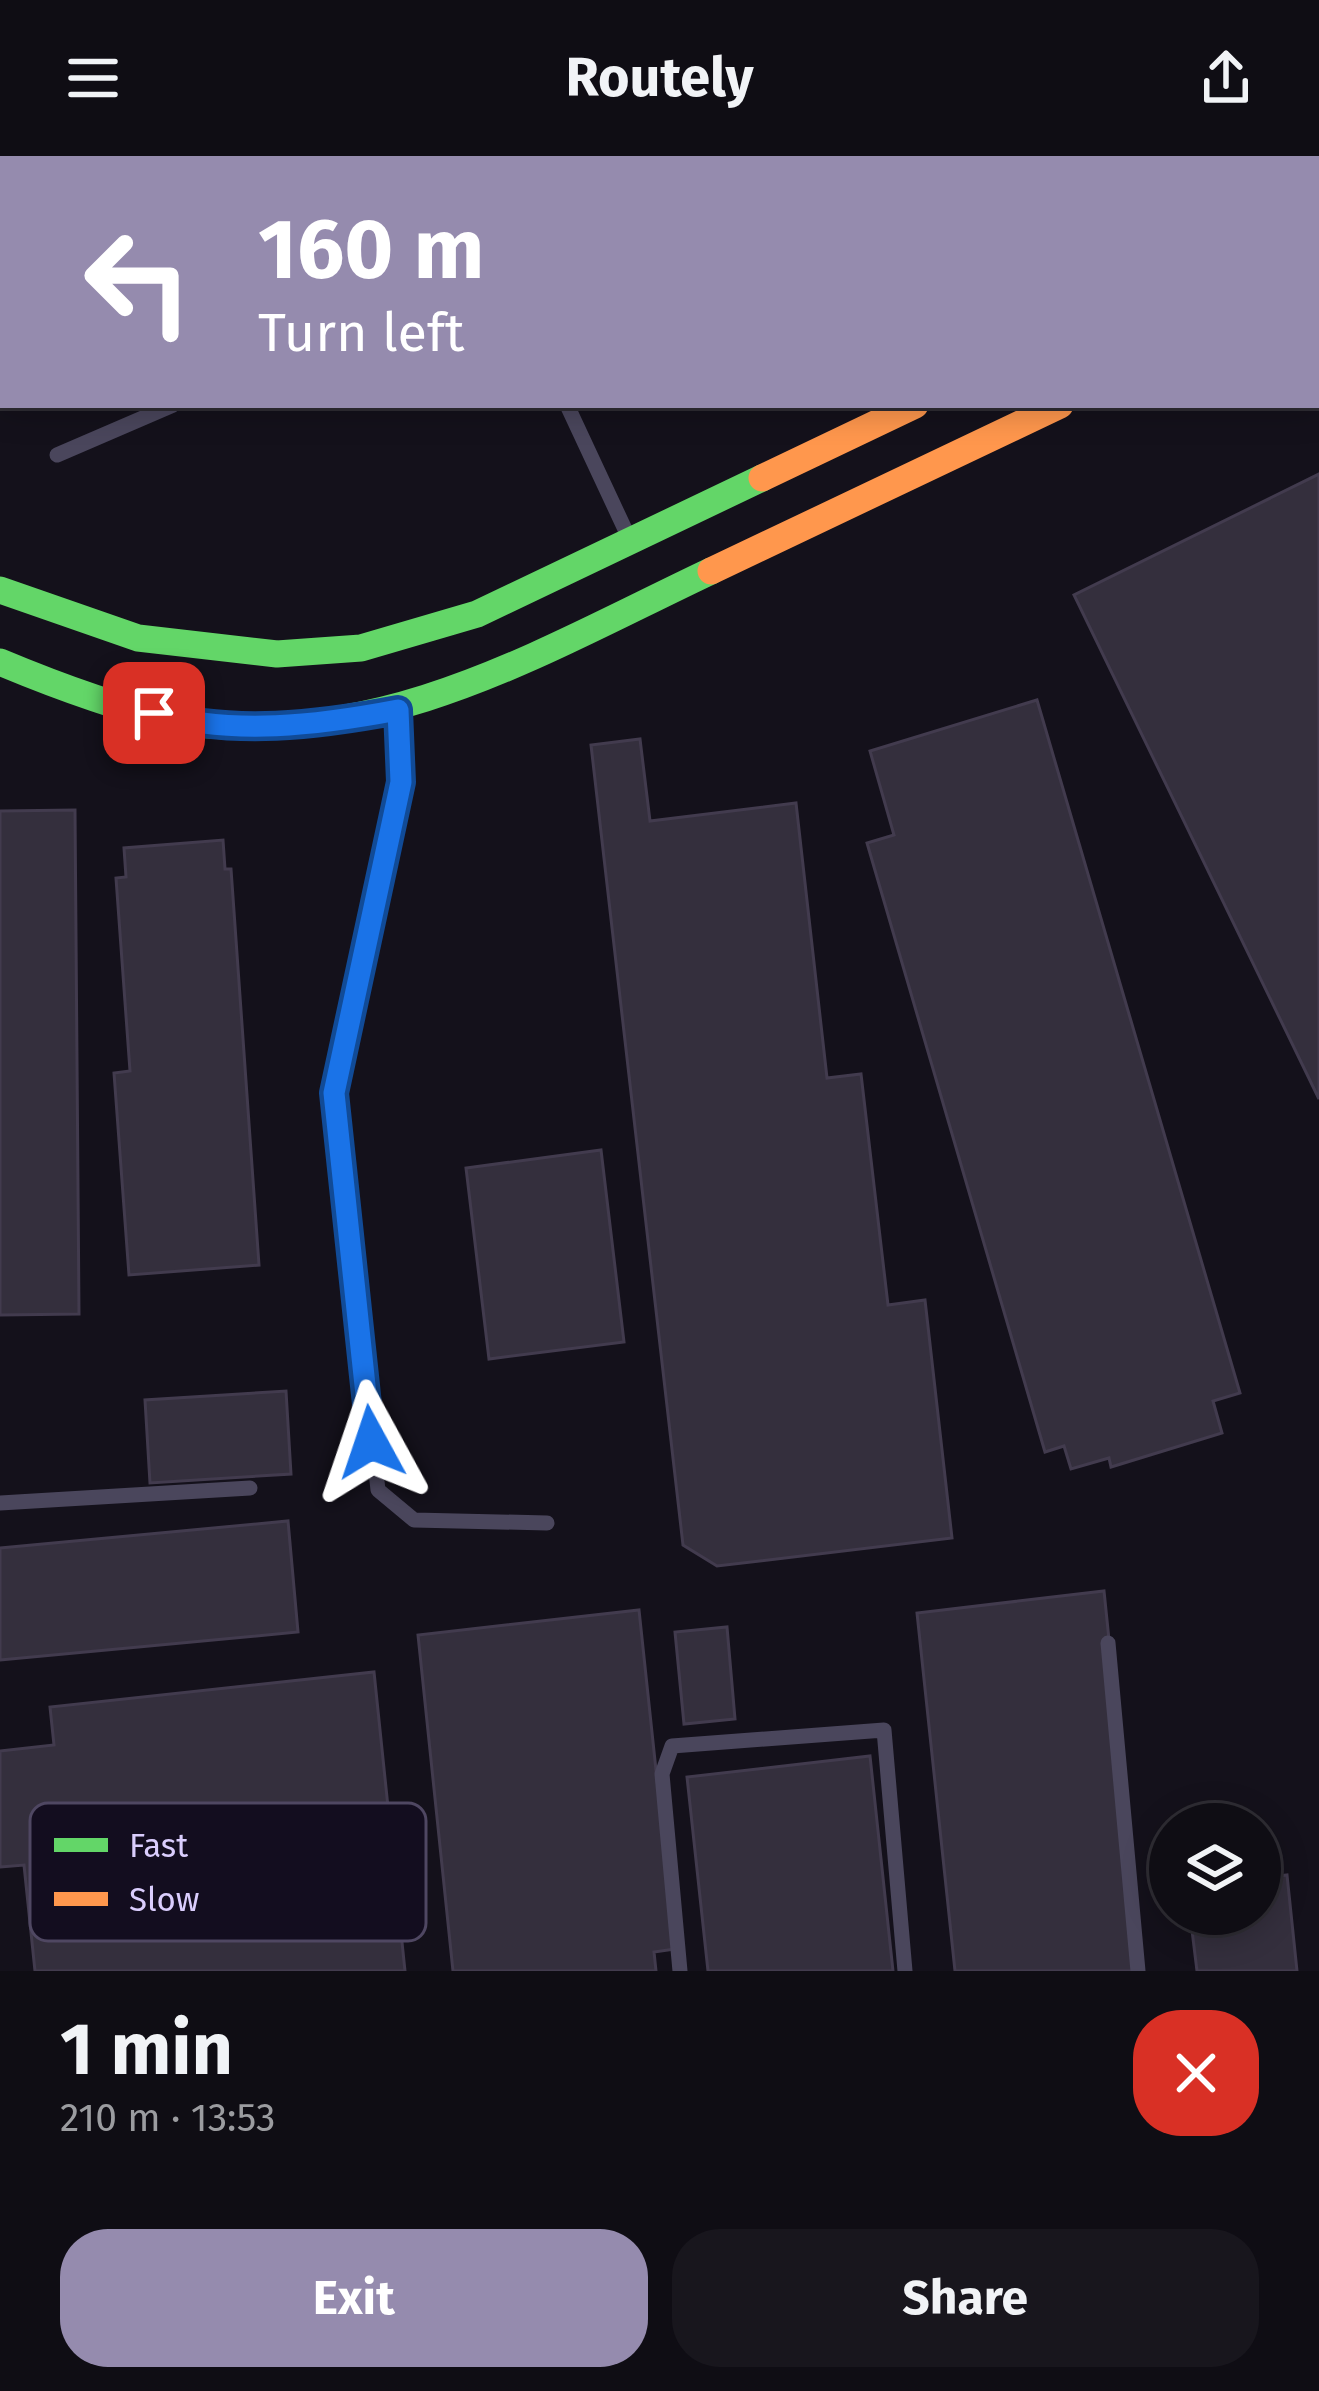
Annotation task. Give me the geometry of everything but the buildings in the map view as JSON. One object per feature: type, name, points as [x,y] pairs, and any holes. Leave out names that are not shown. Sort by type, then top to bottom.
[{"type":"street","points":[[0,590],[137,638],[278,654],[361,648],[477,614],[909,408]]},
{"type":"street","points":[[0,662],[45,681],[190,723],[318,725],[398,710],[504,670],[1054,408]]},
{"type":"lane","points":[[57,455],[166,408]]},
{"type":"lane","points":[[568,408],[632,543]]},
{"type":"lane","points":[[398,710],[401,782],[334,1093],[378,1490],[414,1520],[547,1523]]},
{"type":"lane","points":[[0,1503],[250,1488]]},
{"type":"lane","points":[[1108,1643],[1138,1971]]},
{"type":"lane","points":[[680,1971],[662,1774],[672,1746],[884,1730],[905,1971]]},
{"type":"traffic: fast","points":[[0,590],[138,638],[277,654],[361,648],[477,614],[762,478]]},
{"type":"traffic: fast","points":[[0,662],[171,720],[263,727],[331,721],[397,707],[461,686],[524,661],[711,571]]},
{"type":"traffic: slow","points":[[762,478],[909,408]]},
{"type":"traffic: slow","points":[[711,571],[1054,408]]},
{"type":"route","points":[[154,713],[190,723],[318,725],[398,710],[404,760],[401,782],[371,904],[334,1093],[371,1442]]}]
